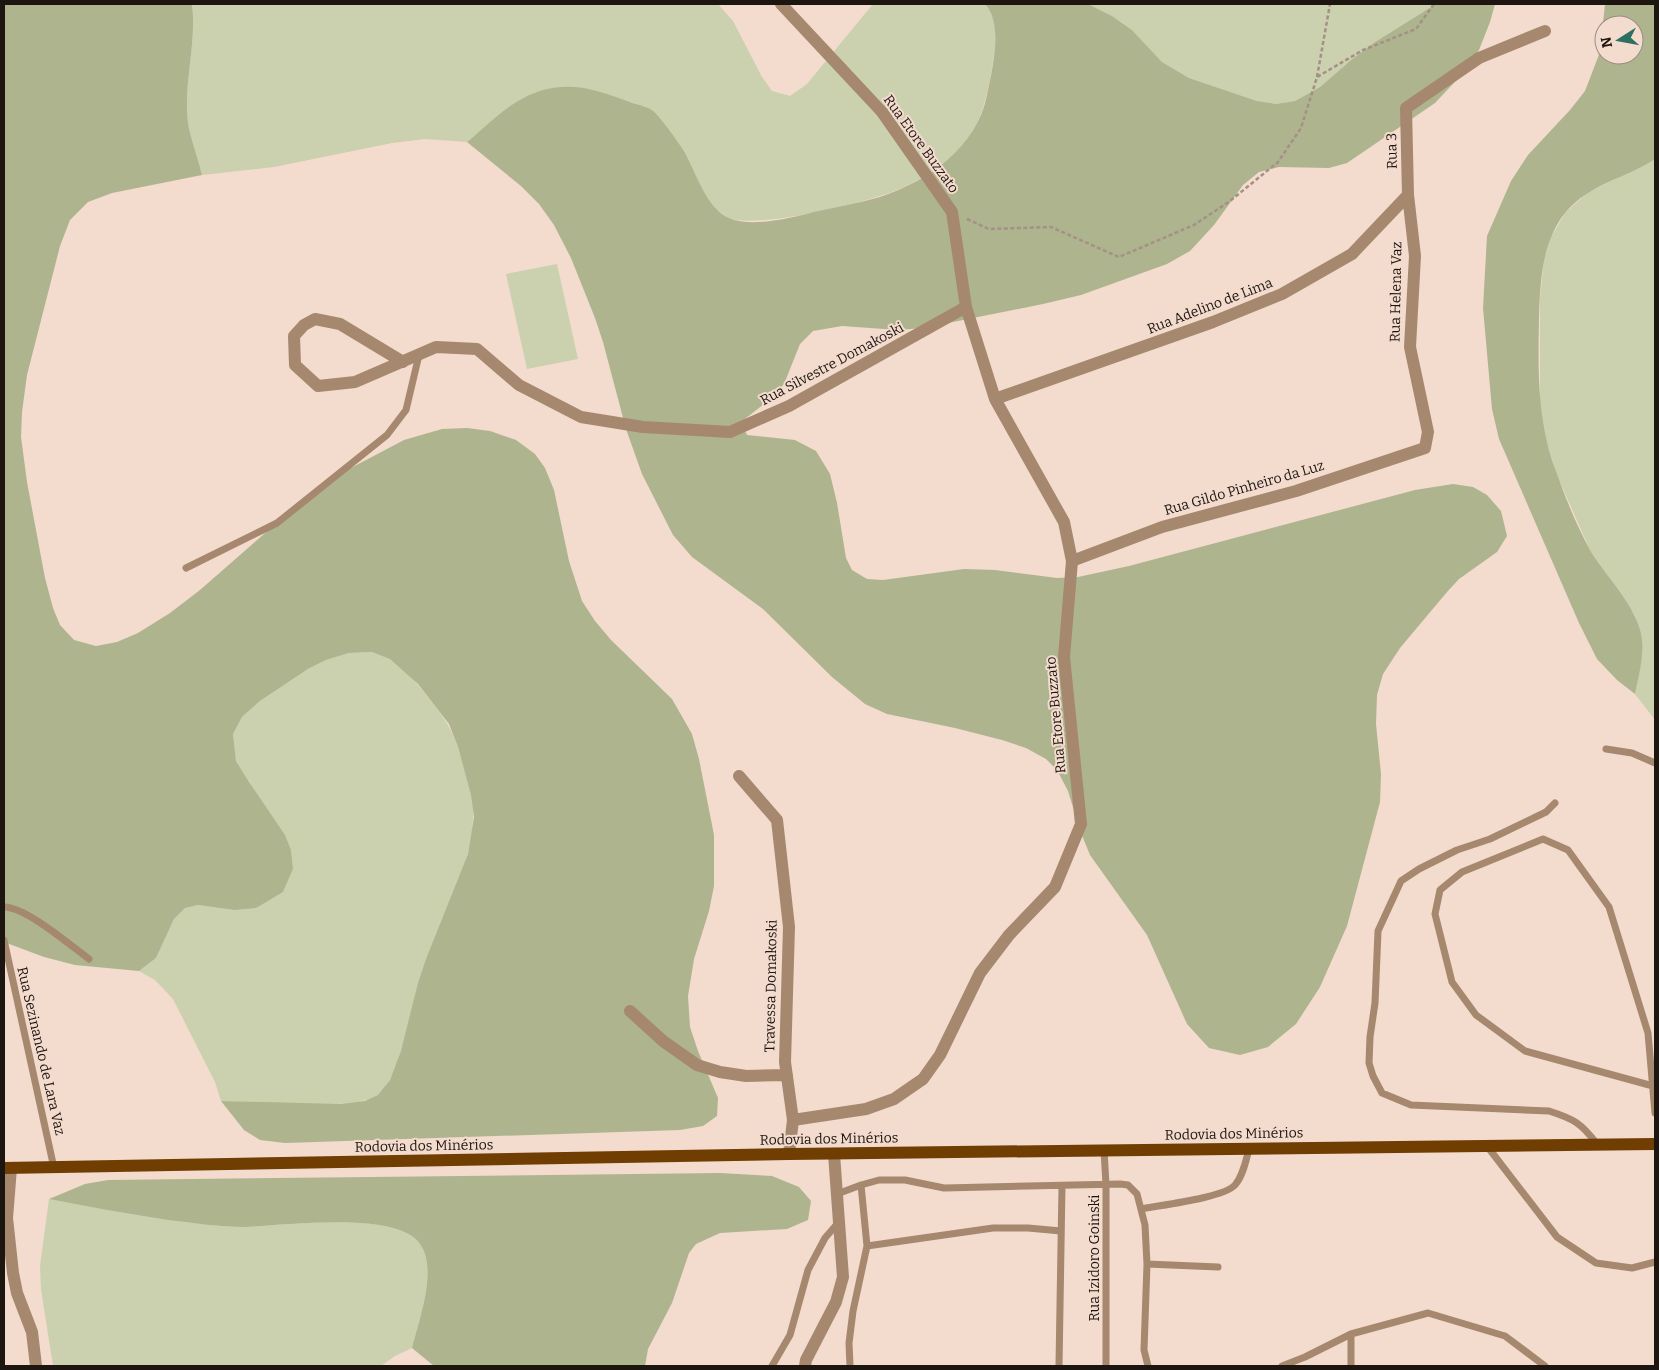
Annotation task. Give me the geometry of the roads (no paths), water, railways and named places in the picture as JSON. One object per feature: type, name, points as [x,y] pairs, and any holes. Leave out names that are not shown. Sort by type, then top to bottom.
[{"type":"main road","name":"Rodovia dos Minérios","points":[[7,1168],[789,1154],[1655,1144]]},
{"type":"street","name":"Rua Etore Buzzato","points":[[782,4],[882,112],[952,212],[966,307],[995,399],[1064,522],[1072,561],[1064,657],[1081,824],[1055,888],[1009,935],[980,973],[940,1055],[923,1079],[894,1099],[866,1109],[794,1120]]},
{"type":"street","name":"Rua 3","points":[[1408,195],[1406,108],[1479,58],[1545,31]]},
{"type":"street","name":"Rua Adelino de Lima","points":[[995,399],[1213,322],[1282,294],[1352,254],[1408,195]]},
{"type":"street","name":"Rua Helena Vaz","points":[[1408,195],[1415,256],[1410,347],[1428,432],[1426,448]]},
{"type":"street","name":"Rua Silvestre Domakoski","points":[[402,362],[340,324],[315,319],[294,336],[295,365],[318,386],[355,382],[419,355],[436,347],[477,349],[519,385],[581,417],[642,427],[730,432],[789,406],[966,307]]},
{"type":"street","name":"Rua Gildo Pinheiro da Luz","points":[[1072,561],[1162,527],[1296,491],[1426,448]]},
{"type":"street","name":"Travessa Domakoski","points":[[739,776],[777,820],[789,927],[785,1062],[794,1120]]},
{"type":"street","points":[[630,1011],[663,1041],[697,1065],[720,1072],[746,1076],[787,1075]]},
{"type":"street","points":[[789,1154],[794,1120]]},
{"type":"street","points":[[805,1366],[806,1360],[836,1302],[843,1277],[834,1154]]},
{"type":"street","points":[[7,1168],[7,1218],[13,1273],[17,1293],[32,1332],[36,1366]]},
{"type":"lane","points":[[186,568],[277,523],[387,435],[406,410],[419,355]]},
{"type":"lane","points":[[1606,749],[1632,753],[1655,763]]},
{"type":"lane","points":[[1555,804],[1546,812],[1490,839],[1457,850],[1419,869],[1401,881],[1378,931],[1375,1003],[1370,1038],[1370,1063],[1373,1076],[1382,1093],[1411,1105],[1549,1111],[1570,1118],[1584,1128],[1597,1145]]},
{"type":"lane","points":[[1653,1086],[1525,1051],[1476,1015],[1452,982],[1435,914],[1440,890],[1462,872],[1543,839],[1554,842],[1568,850],[1610,907],[1648,1033],[1653,1086],[1655,1113]]},
{"type":"lane","points":[[4,907],[11,907],[30,916],[89,959]]},
{"type":"lane","name":"Rua Sezinando de Lara Vaz","points":[[4,940],[54,1168]]},
{"type":"lane","points":[[1487,1146],[1557,1237],[1596,1263],[1632,1268],[1655,1262]]},
{"type":"lane","points":[[1141,1208],[1221,1194],[1234,1186],[1241,1175],[1249,1149]]},
{"type":"lane","name":"Rua Izidoro Goinski","points":[[1104,1150],[1106,1185],[1106,1366]]},
{"type":"lane","points":[[837,1194],[861,1184],[879,1180],[905,1180],[944,1188],[1128,1185],[1136,1194],[1145,1225],[1147,1264],[1144,1350],[1148,1366]]},
{"type":"lane","points":[[850,1366],[849,1343],[852,1311],[867,1246],[861,1184]]},
{"type":"lane","points":[[1059,1366],[1062,1186]]},
{"type":"lane","points":[[772,1366],[790,1335],[808,1270],[825,1238],[840,1220]]},
{"type":"lane","points":[[867,1246],[993,1228],[1028,1228],[1061,1232]]},
{"type":"lane","points":[[1147,1264],[1218,1267]]},
{"type":"lane","points":[[1282,1366],[1305,1357],[1351,1334],[1428,1313],[1506,1336],[1545,1366]]},
{"type":"lane","points":[[1351,1334],[1351,1366]]}]
